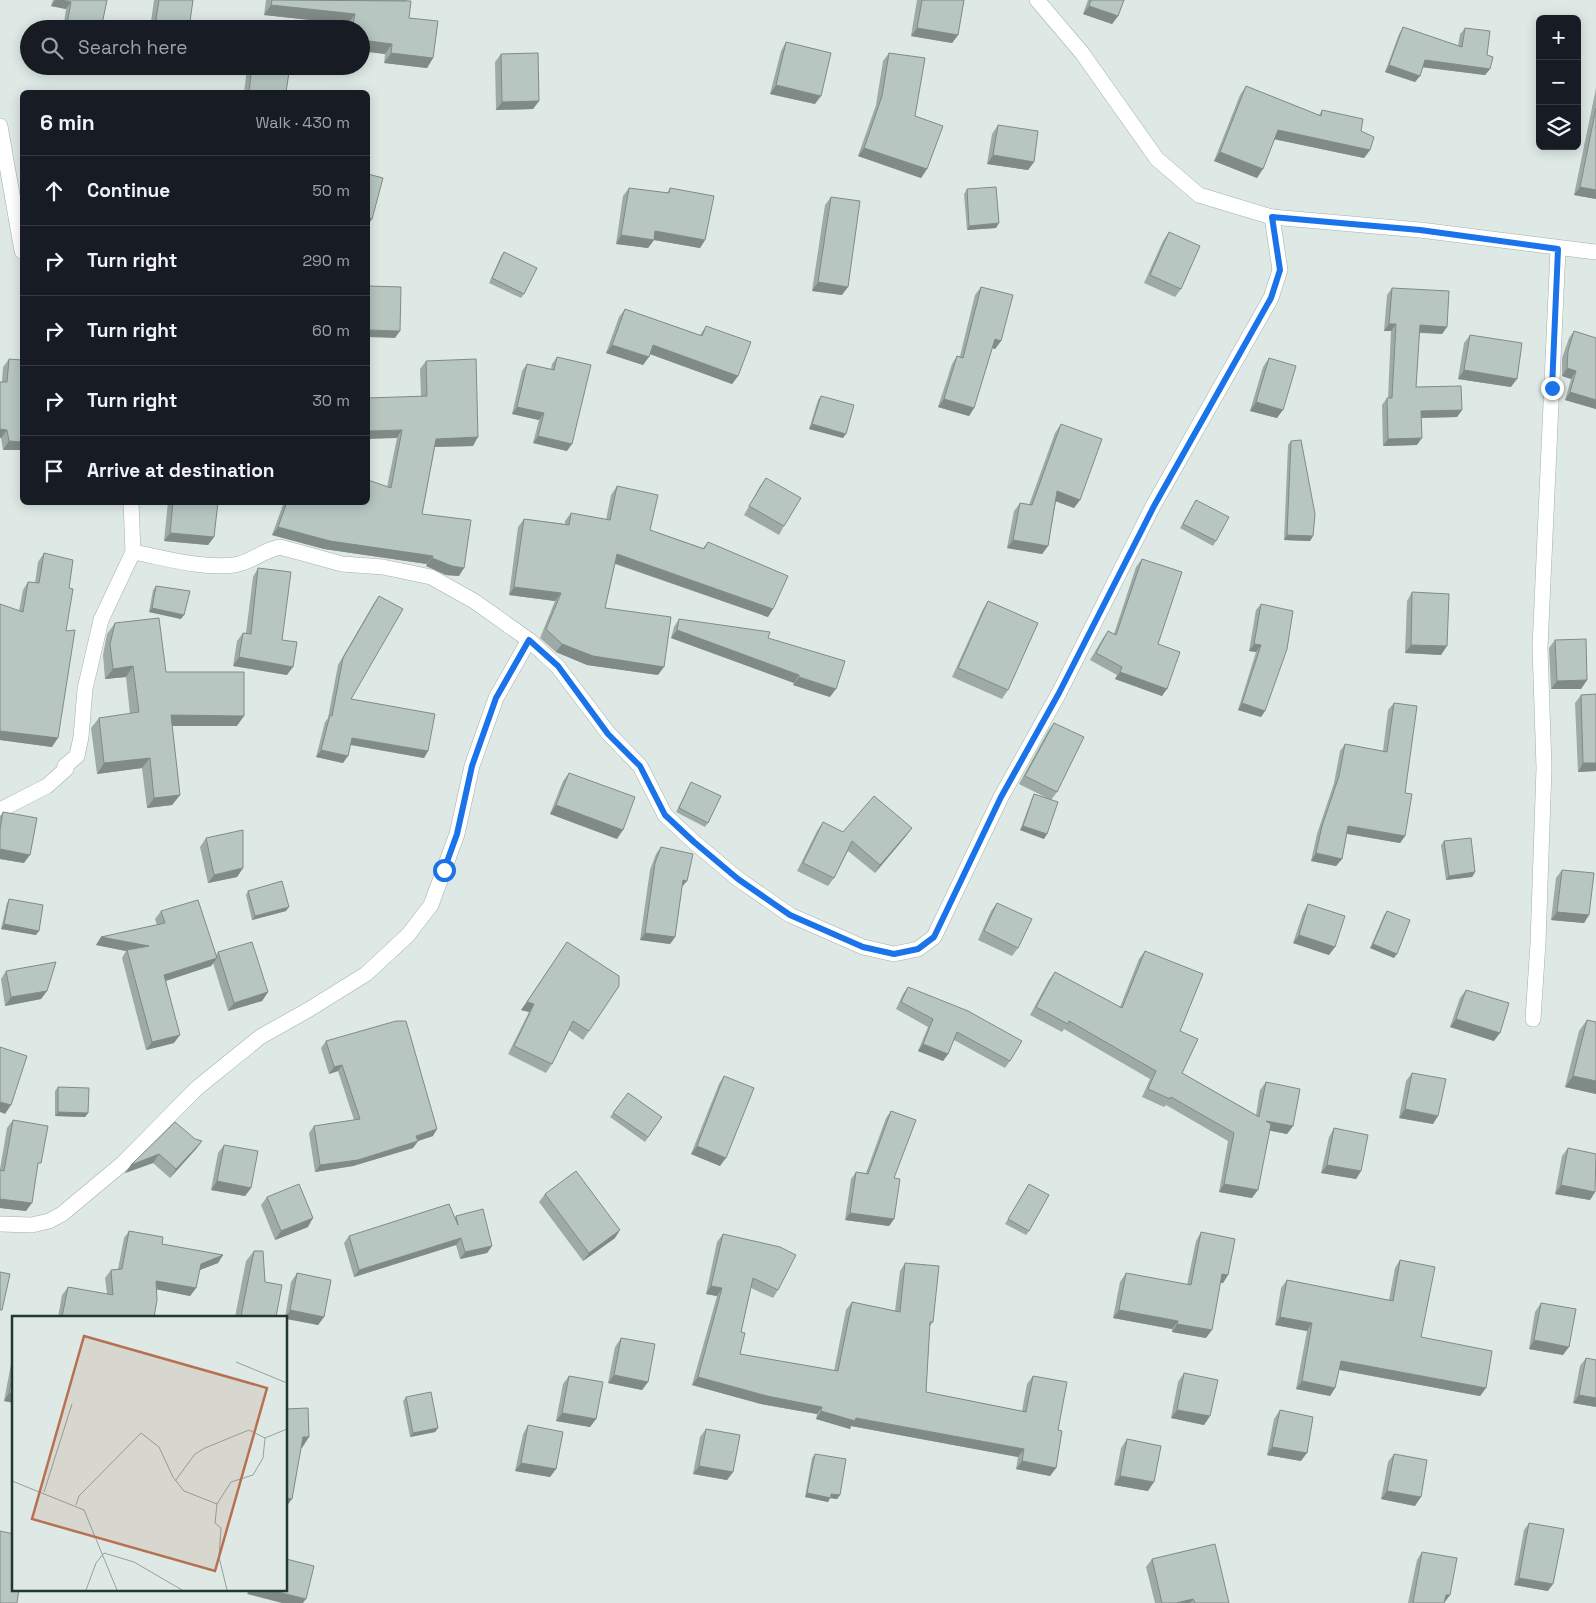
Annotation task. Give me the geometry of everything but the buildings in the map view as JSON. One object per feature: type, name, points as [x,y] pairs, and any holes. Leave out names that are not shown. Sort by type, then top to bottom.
[{"type":"street","points":[[1037,0],[1082,53],[1157,159],[1199,195],[1272,217],[1420,230],[1558,249],[1596,252]]},
{"type":"street","points":[[0,126],[20,240]]},
{"type":"street","points":[[133,552],[203,564],[234,565],[251,561],[270,549],[280,547],[342,564],[383,567],[431,577],[474,601],[529,640],[558,666],[608,734],[640,766],[665,815],[738,879],[790,915],[863,947],[894,954],[918,949],[934,937],[1001,797],[1059,693],[1154,506],[1271,298],[1280,270],[1272,217]]},
{"type":"street","points":[[1533,1019],[1538,943],[1544,768],[1540,647],[1558,249]]},
{"type":"street","points":[[0,810],[47,786],[66,769],[65,766],[76,756],[81,737],[85,690],[101,620],[133,552],[131,505]]},
{"type":"street","points":[[0,1224],[32,1225],[49,1221],[62,1214],[122,1164],[197,1088],[260,1037],[366,974],[408,935],[430,905],[457,834],[472,766],[496,698],[529,640]]},
{"type":"route","points":[[444,870],[457,834],[472,766],[496,698],[529,640],[558,666],[608,734],[640,766],[665,815],[738,879],[790,915],[863,947],[894,954],[918,949],[934,937],[1001,797],[1059,693],[1154,506],[1271,298],[1280,270],[1272,217],[1420,230],[1558,249],[1552,388]]}]
